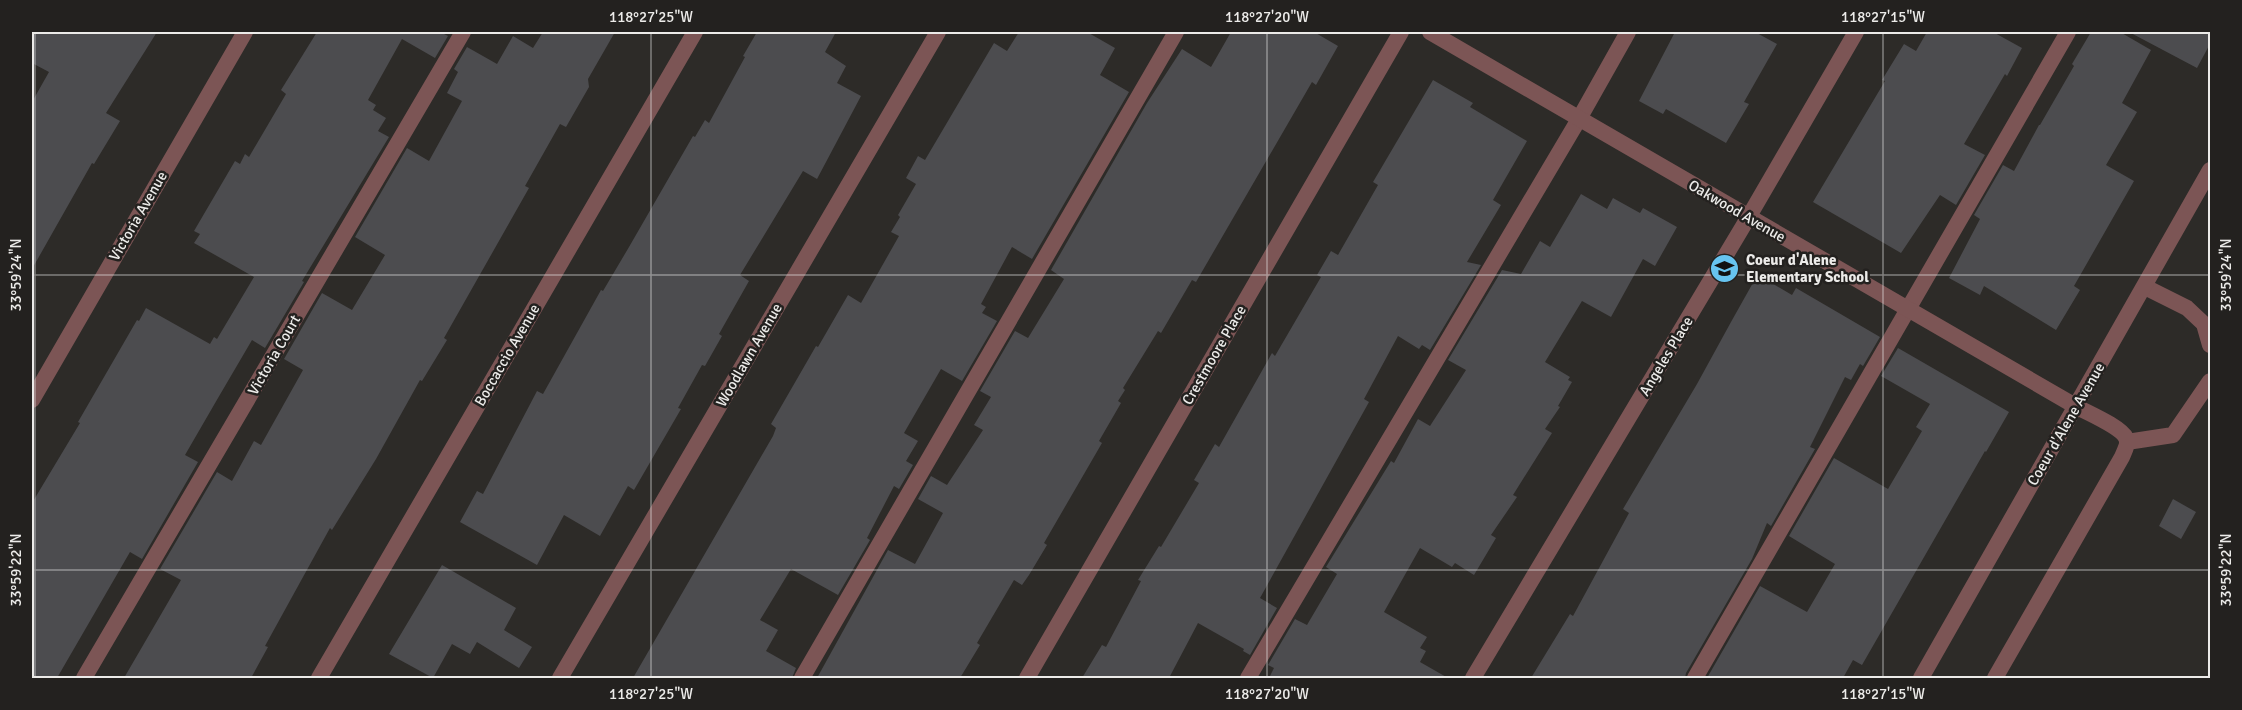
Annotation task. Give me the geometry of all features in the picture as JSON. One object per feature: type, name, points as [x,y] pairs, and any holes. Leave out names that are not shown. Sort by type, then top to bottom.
[{"type":"street","name":"Victoria Avenue","points":[[32,400],[245,32]]},
{"type":"street","name":"Victoria Court","points":[[84,678],[463,32]]},
{"type":"street","name":"Boccaccio Avenue","points":[[319,678],[695,32]]},
{"type":"street","name":"Woodlawn Avenue","points":[[560,678],[938,32]]},
{"type":"street","points":[[802,678],[1176,32]]},
{"type":"street","name":"Crestmoore Place","points":[[1028,678],[1401,32]]},
{"type":"street","name":"Oakwood Avenue","points":[[1430,32],[1748,218],[2117,429],[2127,442]]},
{"type":"street","points":[[1248,678],[1579,119],[1628,32]]},
{"type":"street","name":"Angeles Place","points":[[1473,678],[1748,218],[1856,32]]},
{"type":"street","points":[[1695,678],[2068,32]]},
{"type":"street","name":"Coeur d'Alene Avenue","points":[[1921,678],[2211,170]]},
{"type":"street","points":[[2145,287],[2187,308],[2204,324],[2211,345]]},
{"type":"street","points":[[1995,678],[2122,457],[2127,442],[2173,435],[2211,381]]},
{"type":"building","points":[[32,32],[157,32],[106,113],[120,121],[94,164],[92,163],[32,269],[32,102],[49,72],[32,63]]},
{"type":"building","points":[[317,32],[440,32],[448,36],[435,58],[402,39],[368,100],[376,105],[373,110],[386,118],[378,131],[389,137],[302,281],[304,282],[265,348],[252,340],[218,398],[185,455],[198,462],[142,559],[130,552],[57,678],[32,678],[32,503],[146,308],[210,344],[214,337],[217,339],[254,277],[194,243],[200,234],[194,231],[235,161],[240,164],[245,154],[249,157],[286,94],[281,90]]},
{"type":"building","points":[[543,32],[615,32],[588,79],[589,87],[566,127],[560,124],[525,186],[529,188],[444,338],[447,340],[422,381],[420,380],[376,459],[332,530],[330,528],[265,646],[268,647],[251,678],[124,678],[181,580],[160,569],[217,472],[232,481],[254,441],[261,445],[303,370],[284,359],[322,293],[352,310],[385,255],[355,237],[407,148],[429,161],[462,101],[447,93],[458,72],[454,69],[467,47],[497,64],[513,36],[533,48]]},
{"type":"building","points":[[757,32],[836,32],[825,52],[846,66],[837,83],[861,96],[817,179],[803,171],[740,275],[749,281],[719,334],[722,336],[705,366],[702,365],[678,408],[681,409],[634,490],[628,486],[600,536],[564,515],[537,565],[460,522],[477,491],[483,494],[537,391],[543,394],[601,290],[603,291],[693,136],[695,137],[705,120],[709,123]]},
{"type":"building","points":[[1019,32],[1087,32],[1115,48],[1100,75],[1129,92],[1032,259],[1012,247],[981,304],[986,307],[982,313],[997,321],[962,381],[941,369],[904,433],[918,441],[906,461],[913,465],[899,489],[894,486],[867,538],[870,540],[838,595],[791,569],[760,620],[778,630],[766,651],[796,668],[792,678],[633,678],[773,436],[776,428],[771,424],[816,346],[818,347],[848,295],[861,303],[899,236],[891,232],[916,184],[906,178],[918,156],[925,160],[994,43],[1007,51]]},
{"type":"building","points":[[1231,32],[1314,32],[1338,46],[1316,85],[1312,82],[1196,282],[1192,280],[1161,333],[1158,331],[1123,388],[1125,390],[1118,401],[1121,403],[1099,441],[1102,443],[1044,543],[1047,545],[1029,575],[1022,585],[1014,580],[977,643],[980,645],[960,678],[817,678],[888,550],[915,564],[943,513],[918,499],[931,476],[947,485],[983,430],[974,425],[991,397],[980,391],[1015,331],[1028,338],[1064,279],[1051,270],[1147,103],[1182,49],[1211,67]]},
{"type":"building","points":[[1675,32],[1755,32],[1777,44],[1744,102],[1749,104],[1726,143],[1666,109],[1663,114],[1639,101]]},
{"type":"building","points":[[1927,32],[1993,32],[2022,48],[1964,144],[1985,155],[1956,205],[1940,195],[1901,253],[1813,202],[1885,81],[1882,80],[1904,44],[1916,51]]},
{"type":"building","points":[[2091,32],[2120,32],[2151,50],[2122,103],[2137,112],[2106,165],[2134,181],[2074,286],[2080,290],[2056,330],[1984,286],[1980,295],[1949,278],[1980,219],[1974,215],[2003,165],[2014,171]]},
{"type":"building","points":[[2129,32],[2211,32],[2211,42],[2197,68]]},
{"type":"building","points":[[1433,80],[1473,103],[1470,107],[1527,141],[1493,200],[1501,205],[1467,262],[1481,265],[1430,350],[1422,345],[1419,349],[1398,336],[1364,399],[1369,402],[1260,598],[1277,608],[1250,655],[1243,651],[1244,649],[1198,623],[1169,678],[1082,678],[1102,645],[1106,647],[1141,581],[1138,580],[1159,546],[1161,547],[1199,483],[1194,480],[1215,444],[1219,447],[1272,353],[1275,356],[1321,277],[1317,275],[1331,251],[1338,255],[1378,185],[1373,182]]},
{"type":"building","points":[[1581,194],[1607,209],[1613,198],[1640,213],[1643,208],[1677,227],[1655,266],[1643,259],[1611,317],[1582,301],[1545,362],[1570,377],[1568,380],[1572,382],[1558,406],[1560,407],[1545,429],[1552,433],[1513,495],[1517,497],[1491,535],[1496,538],[1474,575],[1455,563],[1452,567],[1420,548],[1384,612],[1427,637],[1420,648],[1426,651],[1420,662],[1448,678],[1269,678],[1274,668],[1268,665],[1295,619],[1307,625],[1337,574],[1326,567],[1391,461],[1394,463],[1418,419],[1430,426],[1466,370],[1448,360],[1502,270],[1521,274],[1540,241],[1550,247]]},
{"type":"building","points":[[1763,278],[1792,295],[1796,288],[1880,337],[1863,366],[1860,364],[1851,380],[1845,377],[1810,447],[1815,449],[1771,526],[1767,523],[1752,559],[1685,678],[1531,678],[1570,614],[1573,616],[1629,513],[1623,509],[1697,384],[1754,281],[1760,284]]},
{"type":"building","points":[[1898,348],[2009,412],[1986,452],[1862,665],[1853,660],[1843,678],[1707,678],[1760,586],[1807,612],[1835,564],[1789,536],[1834,458],[1888,489],[1922,431],[1916,427],[1930,404],[1881,376]]},
{"type":"building","points":[[2173,499],[2196,512],[2181,539],[2159,526]]},
{"type":"building","points":[[442,565],[516,608],[504,630],[532,647],[519,668],[477,642],[470,654],[452,644],[433,678],[389,654]]},
{"type":"place","name":"Coeur d'Alene Elementary School","points":[[1725,269]]}]
